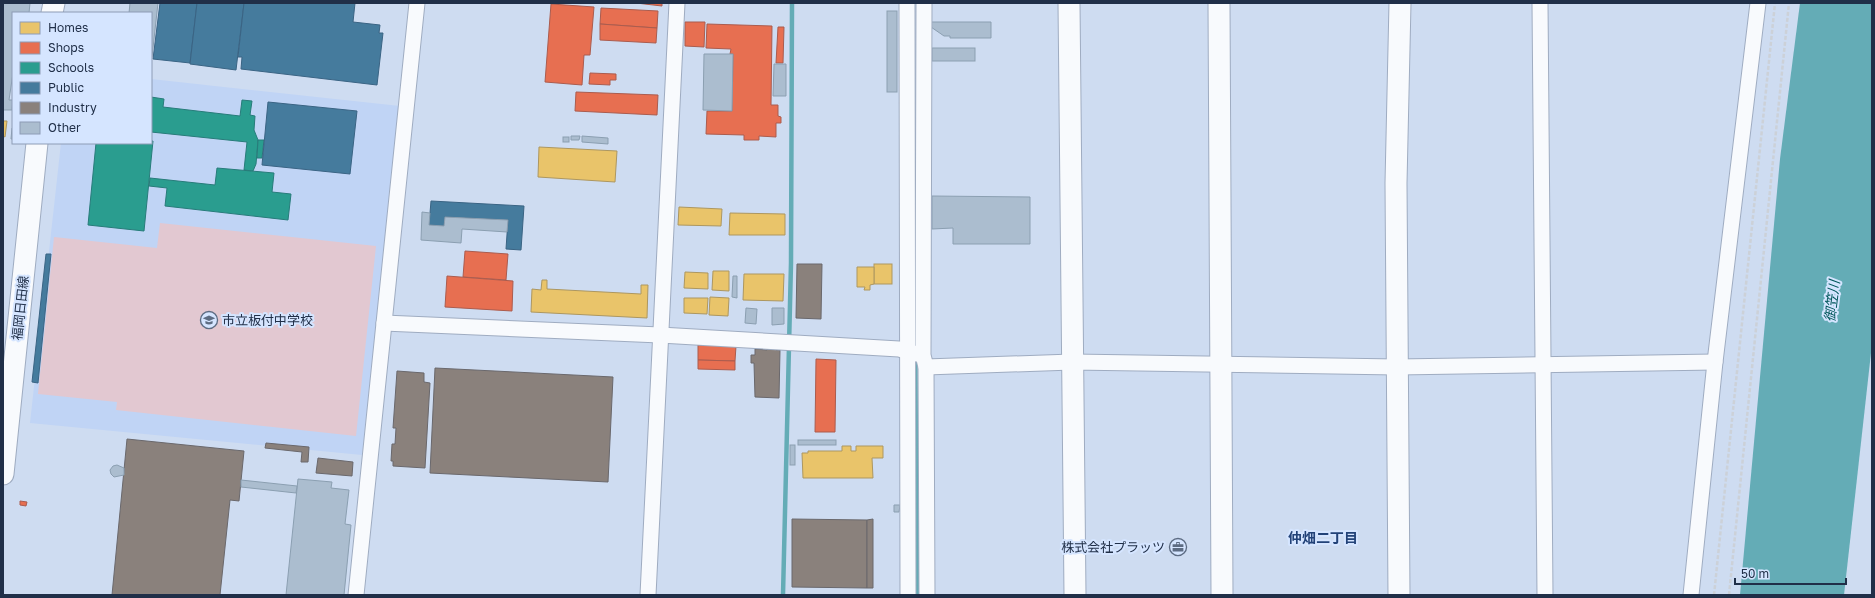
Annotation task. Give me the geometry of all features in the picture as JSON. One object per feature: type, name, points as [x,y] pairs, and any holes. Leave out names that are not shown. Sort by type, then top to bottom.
[{"type":"street","points":[[356,595],[417,3]]},
{"type":"street","points":[[648,595],[677,3]]},
{"type":"street","points":[[907,3],[908,595]]},
{"type":"street","points":[[924,3],[924,361],[927,595]]},
{"type":"street","points":[[1069,3],[1075,595]]},
{"type":"street","points":[[1219,3],[1222,595]]},
{"type":"street","points":[[1399,595],[1396,183],[1400,3]]},
{"type":"street","points":[[1540,3],[1545,595]]},
{"type":"street","points":[[1691,595],[1715,362],[1758,3]]},
{"type":"street","name":"福岡日田線","points":[[3,474],[37,144]]},
{"type":"street","points":[[384,323],[660,335],[899,348],[908,351],[924,361],[1397,367],[1715,362]]},
{"type":"path","points":[[1714,595],[1775,3]]},
{"type":"path","points":[[1729,595],[1789,3]]},
{"type":"shaded area","name":"市立板付中学校","points":[[152,79],[400,106],[362,455],[30,423],[61,144],[152,144]]},
{"type":"shaded area","points":[[160,223],[376,246],[356,436],[116,410],[117,402],[38,394],[54,237],[157,248]]},
{"type":"water","name":"御笠川","points":[[1800,3],[1872,3],[1872,344],[1844,595],[1740,595],[1780,159]]},
{"type":"building: Homes","points":[[3,121],[7,121],[5,137],[3,136]]},
{"type":"building: Homes","points":[[539,147],[617,151],[615,182],[538,177]]},
{"type":"building: Homes","points":[[679,207],[722,209],[721,226],[678,225]]},
{"type":"building: Homes","points":[[730,213],[785,214],[785,235],[729,235]]},
{"type":"building: Homes","points":[[874,264],[892,264],[892,284],[874,284]]},
{"type":"building: Homes","points":[[857,267],[874,267],[874,284],[870,285],[870,290],[864,290],[865,287],[857,287]]},
{"type":"building: Homes","points":[[713,271],[729,271],[729,291],[712,290]]},
{"type":"building: Homes","points":[[685,272],[708,273],[708,289],[684,288]]},
{"type":"building: Homes","points":[[744,274],[784,274],[783,301],[743,300]]},
{"type":"building: Homes","points":[[542,280],[547,280],[547,289],[641,294],[641,285],[648,285],[647,318],[531,312],[532,289],[541,290]]},
{"type":"building: Homes","points":[[710,297],[729,298],[728,316],[709,315]]},
{"type":"building: Homes","points":[[684,298],[708,298],[707,314],[684,313]]},
{"type":"building: Homes","points":[[842,446],[851,446],[851,451],[856,451],[856,446],[883,446],[883,458],[872,458],[873,478],[803,478],[802,453],[808,453],[808,451],[842,451]]},
{"type":"building: Shops","points":[[636,3],[662,3],[662,6]]},
{"type":"building: Shops","points":[[551,4],[594,7],[590,55],[584,55],[582,85],[545,82]]},
{"type":"building: Shops","points":[[601,8],[658,11],[657,28],[600,24]]},
{"type":"building: Shops","points":[[685,22],[705,22],[704,47],[685,46]]},
{"type":"building: Shops","points":[[600,24],[657,28],[656,43],[600,40]]},
{"type":"building: Shops","points":[[707,24],[772,26],[771,105],[778,105],[778,116],[781,117],[781,123],[776,123],[776,137],[759,136],[759,140],[744,140],[744,135],[706,134],[707,111],[732,111],[733,54],[730,54],[731,49],[706,48]]},
{"type":"building: Shops","points":[[778,27],[784,27],[783,63],[776,63]]},
{"type":"building: Shops","points":[[590,73],[616,74],[616,80],[610,80],[610,85],[589,84]]},
{"type":"building: Shops","points":[[576,92],[658,95],[657,115],[575,111]]},
{"type":"building: Shops","points":[[465,251],[508,254],[506,280],[463,277]]},
{"type":"building: Shops","points":[[447,276],[513,281],[512,311],[445,307]]},
{"type":"building: Shops","points":[[698,345],[736,346],[735,361],[698,360]]},
{"type":"building: Shops","points":[[816,359],[836,360],[835,432],[815,432]]},
{"type":"building: Shops","points":[[698,360],[735,361],[735,370],[698,369]]},
{"type":"building: Shops","points":[[20,501],[27,502],[26,506],[20,505]]},
{"type":"building: Schools","points":[[152,97],[164,99],[163,107],[240,116],[242,100],[252,101],[250,115],[255,116],[254,130],[258,140],[256,164],[253,171],[244,170],[247,142],[152,132]]},
{"type":"building: Schools","points":[[258,140],[264,140],[262,158],[257,158]]},
{"type":"building: Schools","points":[[153,141],[144,231],[88,225],[96,144],[152,144]]},
{"type":"building: Schools","points":[[217,168],[274,173],[272,192],[291,194],[288,220],[165,206],[167,188],[149,186],[150,178],[215,185]]},
{"type":"building: Public","points":[[160,3],[197,3],[190,63],[153,59]]},
{"type":"building: Public","points":[[197,3],[244,3],[236,70],[190,64]]},
{"type":"building: Public","points":[[244,3],[355,3],[353,22],[380,25],[379,33],[383,33],[377,85],[241,69],[242,57],[238,57]]},
{"type":"building: Public","points":[[268,102],[357,111],[350,174],[262,165]]},
{"type":"building: Public","points":[[431,201],[524,206],[521,250],[506,249],[508,220],[445,217],[444,226],[429,225]]},
{"type":"building: Public","points":[[46,254],[51,254],[38,383],[32,382]]},
{"type":"building: Industry","points":[[797,264],[822,264],[821,319],[796,318]]},
{"type":"building: Industry","points":[[767,347],[776,347],[776,350],[780,350],[779,398],[755,397],[754,363],[751,363],[751,355],[755,355],[755,349],[767,350]]},
{"type":"building: Industry","points":[[435,368],[613,377],[608,482],[430,473]]},
{"type":"building: Industry","points":[[397,371],[424,373],[424,382],[430,383],[425,468],[393,466],[393,461],[391,461],[392,444],[395,444],[396,428],[393,428]]},
{"type":"building: Industry","points":[[127,439],[244,451],[239,501],[230,500],[220,595],[112,595]]},
{"type":"building: Industry","points":[[266,443],[309,447],[308,462],[301,462],[302,452],[265,448]]},
{"type":"building: Industry","points":[[318,458],[353,462],[352,476],[316,473]]},
{"type":"building: Industry","points":[[792,519],[867,520],[867,588],[792,587]]},
{"type":"building: Industry","points":[[873,519],[873,588],[867,588],[867,520]]},
{"type":"building: Other","points":[[3,3],[30,3],[29,12],[12,12],[12,80],[9,100],[12,100],[12,110],[3,110]]},
{"type":"building: Other","points":[[130,3],[158,3],[152,57],[152,12],[129,12]]},
{"type":"building: Other","points":[[887,11],[897,11],[897,92],[887,92]]},
{"type":"building: Other","points":[[930,22],[991,22],[991,38],[950,38],[950,36],[944,36],[931,27]]},
{"type":"building: Other","points":[[932,48],[975,48],[975,61],[932,61]]},
{"type":"building: Other","points":[[704,54],[733,54],[732,111],[703,110]]},
{"type":"building: Other","points":[[774,64],[786,64],[786,96],[773,96]]},
{"type":"building: Other","points":[[571,136],[580,136],[579,140],[571,140]]},
{"type":"building: Other","points":[[582,136],[608,138],[608,144],[582,142]]},
{"type":"building: Other","points":[[563,137],[569,137],[569,142],[563,142]]},
{"type":"building: Other","points":[[932,196],[1030,197],[1030,244],[953,244],[953,228],[932,229]]},
{"type":"building: Other","points":[[422,212],[430,213],[429,225],[444,226],[445,217],[508,220],[507,232],[462,229],[461,243],[421,240]]},
{"type":"building: Other","points":[[733,276],[737,276],[737,298],[732,297]]},
{"type":"building: Other","points":[[746,308],[757,309],[756,324],[745,323]]},
{"type":"building: Other","points":[[772,308],[784,308],[784,324],[772,325]]},
{"type":"building: Other","points":[[798,440],[836,440],[836,445],[798,445]]},
{"type":"building: Other","points":[[790,445],[795,445],[795,465],[790,465]]},
{"type":"building: Other","points":[[117,465],[124,468],[124,475],[114,477],[110,470],[113,466]]},
{"type":"building: Other","points":[[298,479],[332,482],[331,488],[349,490],[345,524],[351,525],[344,595],[286,595]]},
{"type":"building: Other","points":[[241,480],[297,486],[296,493],[241,487]]},
{"type":"building: Other","points":[[894,505],[900,505],[899,512],[894,512]]},
{"type":"waterway","points":[[783,595],[791,263],[792,3]]},
{"type":"waterway","points":[[915,307],[917,595]]},
{"type":"place","name":"市立板付中学校","points":[[209,320]]},
{"type":"place","name":"株式会社プラッツ","points":[[1178,547]]},
{"type":"district","name":"仲畑二丁目","points":[[1323,538]]}]
